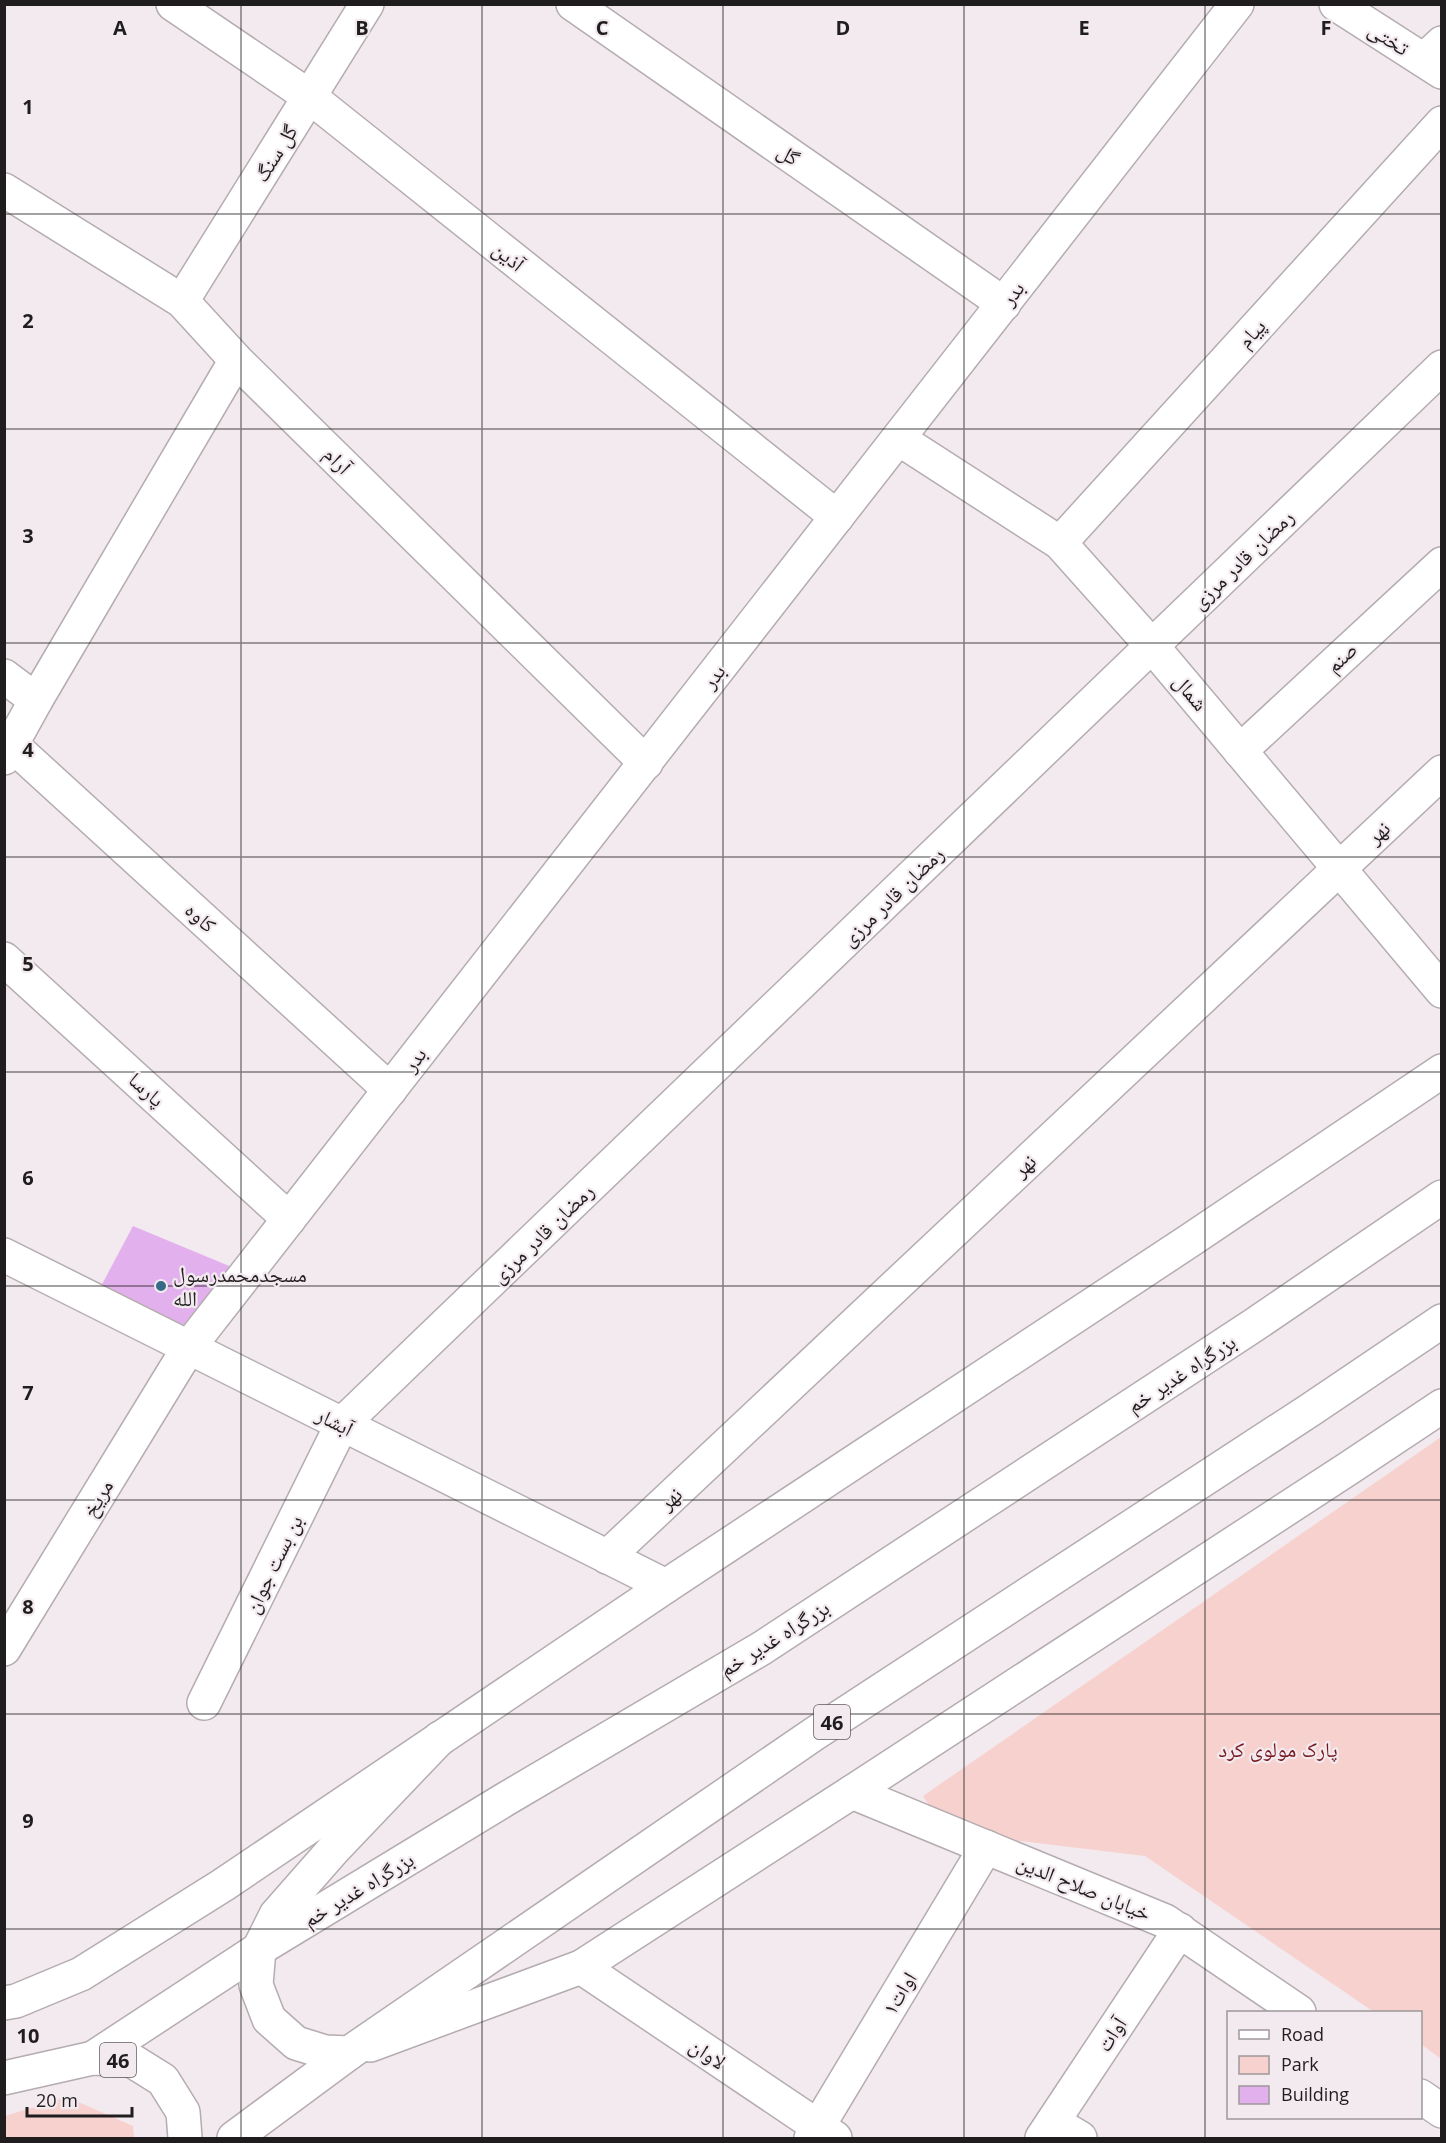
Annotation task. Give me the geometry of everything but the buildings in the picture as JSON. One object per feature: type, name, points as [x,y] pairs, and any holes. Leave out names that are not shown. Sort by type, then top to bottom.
[{"type":"main road","name":"آذین","points":[[173,4],[310,97],[837,517]]},
{"type":"main road","name":"گل سنگ","points":[[182,301],[368,4]]},
{"type":"main road","name":"گل","points":[[573,4],[1004,303]]},
{"type":"main road","name":"بدر","points":[[189,1347],[1238,4]]},
{"type":"main road","name":"تختی","points":[[1336,4],[1436,58]]},
{"type":"main road","name":"پیام","points":[[1060,543],[1442,123]]},
{"type":"main road","name":"آرام","points":[[4,190],[182,301],[236,360],[646,763]]},
{"type":"main road","points":[[8,752],[36,700],[236,360]]},
{"type":"main road","name":"رمضان قادر مرزی","points":[[342,1425],[1442,367]]},
{"type":"main road","name":"شمال","points":[[899,439],[1060,543],[1152,646],[1442,991]]},
{"type":"main road","name":"صنم","points":[[1240,751],[1442,564]]},
{"type":"main road","points":[[4,676],[36,700]]},
{"type":"main road","name":"کاوه","points":[[8,752],[390,1090]]},
{"type":"main road","name":"نهر","points":[[607,1557],[1442,772]]},
{"type":"main road","name":"پارسا","points":[[4,959],[289,1219]]},
{"type":"main road","points":[[8,2001],[81,1974],[223,1885],[666,1586],[1190,1241],[1442,1071]]},
{"type":"main road","name":"بزرگراه غدیر خم","points":[[93,2058],[260,1949],[504,1800],[762,1648],[1254,1325],[1442,1197]]},
{"type":"main road","name":"آبشار","points":[[7,1261],[189,1347],[666,1586]]},
{"type":"main road","name":"46","points":[[234,2139],[349,2053],[814,1734],[1310,1410],[1442,1321]]},
{"type":"main road","name":"مریخ","points":[[4,1649],[189,1347]]},
{"type":"main road","points":[[440,1738],[334,1849],[276,1915],[260,1949],[256,1985],[269,2019],[296,2043],[325,2052],[349,2053],[581,1967],[1442,1406]]},
{"type":"main road","name":"بن بست جوان","points":[[204,1703],[342,1425]]},
{"type":"main road","name":"خیابان صلاح الدین","points":[[852,1792],[1165,1921],[1296,2011]]},
{"type":"main road","name":"اوات۱","points":[[821,2135],[986,1847]]},
{"type":"main road","name":"آوات","points":[[1058,2133],[1179,1930]]},
{"type":"main road","name":"لاوان","points":[[581,1967],[821,2135]]},
{"type":"main road","name":"46","points":[[4,2078],[93,2058],[131,2060],[163,2080],[183,2112],[185,2139]]},
{"type":"main road","points":[[1422,2097],[1442,2111]]},
{"type":"green space","name":"پارک مولوی کرد","points":[[1441,1437],[1441,2059],[1422,2045],[1422,2011],[1373,2011],[1145,1856],[946,1832],[923,1796]]},
{"type":"green space","points":[[67,2097],[133,2126],[134,2138],[5,2138],[5,2116]]},
{"type":"place","name":"مسجدمحمدرسول الله","points":[[161,1286]]}]
